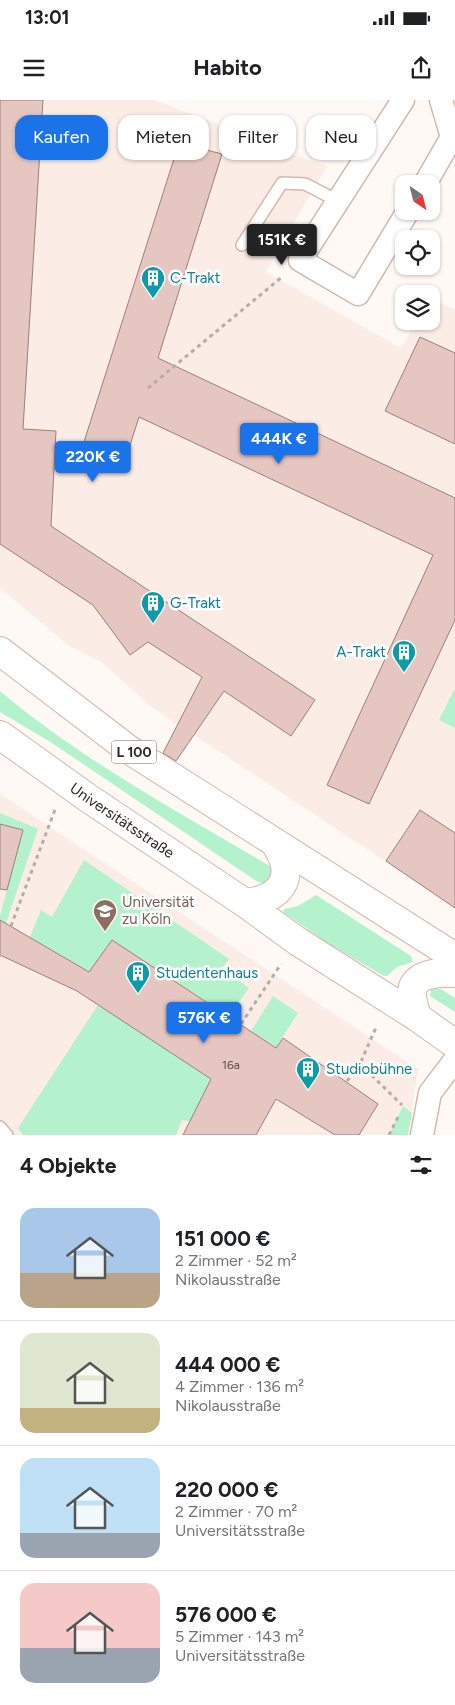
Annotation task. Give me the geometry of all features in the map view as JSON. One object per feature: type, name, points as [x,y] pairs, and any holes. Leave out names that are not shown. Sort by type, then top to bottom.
[{"type":"main road","name":"L 100","points":[[0,652],[128,749],[455,957]]},
{"type":"main road","name":"Universitätsstraße","points":[[0,734],[66,782],[297,941],[417,1017],[455,1044]]},
{"type":"main road","points":[[244,903],[259,902],[272,896],[283,883],[286,872],[284,860],[275,843]]},
{"type":"main road","points":[[417,1017],[411,995],[415,982],[427,974],[455,973]]},
{"type":"street","points":[[403,100],[300,260],[358,294],[403,220]]},
{"type":"street","points":[[429,175],[452,137],[441,100]]},
{"type":"street","points":[[422,1135],[430,1093],[455,1060]]},
{"type":"lane","points":[[242,245],[282,183],[305,184],[338,201]]},
{"type":"lane","points":[[0,1127],[6,1135]]},
{"type":"path","points":[[148,388],[272,286],[300,260]]},
{"type":"path","points":[[11,926],[66,782]]},
{"type":"path","points":[[241,1024],[297,941]]},
{"type":"path","points":[[347,1082],[360,1064],[388,999]]},
{"type":"path","points":[[360,1064],[403,1106],[389,1135]]},
{"type":"shaded area","points":[[0,100],[154,100],[194,115],[118,115],[118,160],[209,160],[209,121],[219,125],[219,160],[296,160],[296,156],[327,166],[266,272],[401,348],[412,330],[440,330],[440,303],[455,310],[455,907],[153,708],[101,662],[68,645],[0,588]]},
{"type":"shaded area","name":"Universität zu Köln","points":[[0,794],[418,1069],[408,1135],[0,1135]]},
{"type":"green space","points":[[455,688],[455,728],[439,720]]},
{"type":"green space","points":[[0,691],[31,716],[97,762],[270,866],[274,873],[266,884],[258,882],[52,743],[0,712]]},
{"type":"green space","points":[[0,813],[38,829],[6,923],[0,919],[0,916],[23,830],[0,824]]},
{"type":"green space","points":[[84,860],[229,959],[221,969],[249,988],[238,1003],[242,1007],[233,1019],[112,940],[89,972],[30,937],[41,910],[52,917]]},
{"type":"green space","points":[[316,895],[411,956],[413,962],[397,967],[387,976],[384,976],[329,944],[283,912],[284,909],[298,906]]},
{"type":"green space","points":[[435,988],[441,989],[455,998],[455,1012],[430,996],[431,990]]},
{"type":"green space","points":[[273,996],[298,1013],[276,1047],[251,1031]]},
{"type":"green space","points":[[98,1005],[211,1079],[190,1121],[182,1120],[176,1135],[23,1135],[18,1128]]},
{"type":"green space","points":[[403,1106],[412,1113],[408,1135],[389,1135]]},
{"type":"building","points":[[0,100],[43,100],[42,115],[15,115],[15,160],[39,160],[23,429],[56,431],[51,526],[315,700],[291,736],[224,691],[176,761],[163,753],[202,677],[148,642],[130,655],[93,605],[0,544]]},
{"type":"building","points":[[209,151],[219,153],[220,160],[158,358],[455,498],[455,620],[369,804],[327,785],[433,555],[139,417],[126,458],[83,445],[174,160],[209,160]]},
{"type":"building","points":[[420,337],[455,353],[455,444],[385,411]]},
{"type":"building","points":[[420,810],[455,833],[455,908],[386,861]]},
{"type":"building","points":[[0,824],[23,830],[7,890],[0,889]]},
{"type":"building","points":[[0,920],[89,972],[112,940],[276,1048],[283,1038],[378,1104],[359,1135],[335,1135],[276,1099],[256,1135],[183,1135],[211,1079],[77,991],[0,955]]},
{"type":"place","name":"C-Trakt","points":[[153,299]]},
{"type":"place","name":"G-Trakt","points":[[153,624]]},
{"type":"place","name":"A-Trakt","points":[[404,673]]},
{"type":"place","name":"Universität zu Köln","points":[[105,932]]},
{"type":"place","name":"Studentenhaus","points":[[138,994]]},
{"type":"place","name":"Studiobühne","points":[[308,1090]]}]
